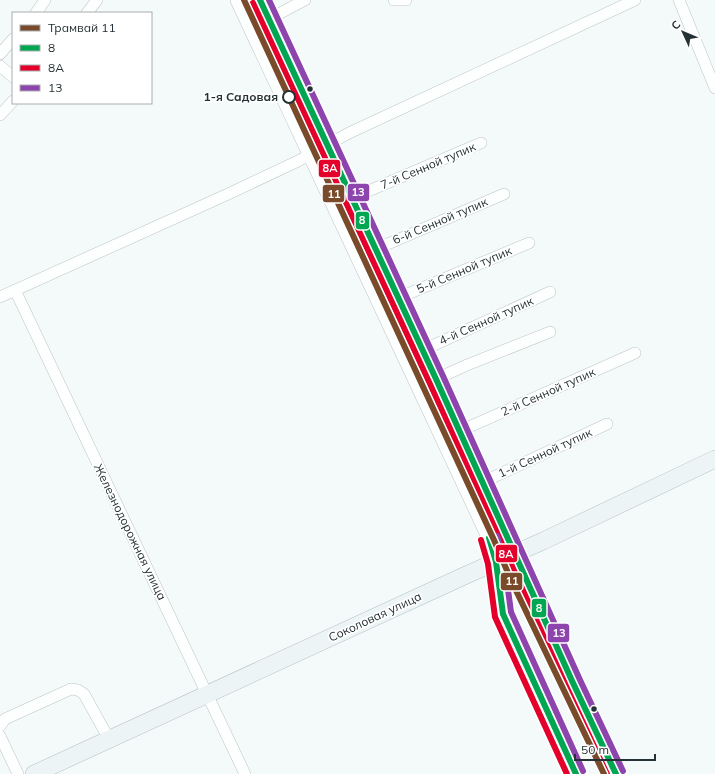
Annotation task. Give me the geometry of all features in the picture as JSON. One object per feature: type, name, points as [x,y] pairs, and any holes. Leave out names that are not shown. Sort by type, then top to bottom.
[{"type":"main road","points":[[238,0],[491,541],[496,562],[503,614],[576,774]]},
{"type":"main road","points":[[260,0],[436,378],[573,683],[616,774]]},
{"type":"main road","name":"Соколовая улица","points":[[34,774],[496,562],[715,459]]},
{"type":"street","points":[[37,12],[45,0]]},
{"type":"street","points":[[87,12],[97,0]]},
{"type":"street","points":[[269,19],[305,0]]},
{"type":"street","points":[[394,0],[406,0]]},
{"type":"street","points":[[0,297],[219,198],[310,154],[349,132],[635,0]]},
{"type":"street","points":[[679,0],[715,88]]},
{"type":"street","points":[[0,54],[12,40]]},
{"type":"street","points":[[0,66],[12,76]]},
{"type":"street","points":[[0,115],[12,102]]},
{"type":"street","name":"7-й Сенной тупик","points":[[352,198],[481,144]]},
{"type":"street","name":"6-й Сенной тупик","points":[[376,249],[504,194]]},
{"type":"street","name":"5-й Сенной тупик","points":[[398,298],[529,243]]},
{"type":"street","name":"Железнодорожная улица","points":[[15,290],[245,774]]},
{"type":"street","name":"4-й Сенной тупик","points":[[423,350],[550,292]]},
{"type":"street","points":[[436,378],[550,332]]},
{"type":"street","name":"2-й Сенной тупик","points":[[460,431],[635,353]]},
{"type":"street","name":"1-й Сенной тупик","points":[[483,482],[607,424]]},
{"type":"street","points":[[0,726],[5,720],[72,689],[78,690],[84,694],[108,739]]},
{"type":"street","points":[[0,736],[18,774]]},
{"type":"tram line","name":"11","points":[[244,0],[494,540],[511,580],[604,774]]},
{"type":"transit line","name":"8","points":[[260,0],[436,379],[573,683],[616,774]]},
{"type":"transit line","name":"13","points":[[269,0],[443,376],[580,680],[623,771]]},
{"type":"transit line","name":"8А","points":[[253,3],[429,382],[607,774]]},
{"type":"transit line","name":"13","points":[[497,536],[504,560],[511,612],[583,771]]},
{"type":"transit line","name":"8","points":[[489,538],[496,562],[503,614],[576,774]]},
{"type":"transit line","name":"8А","points":[[481,540],[488,564],[495,617],[567,774]]},
{"type":"place","name":"1-я Садовая","points":[[289,97]]}]
